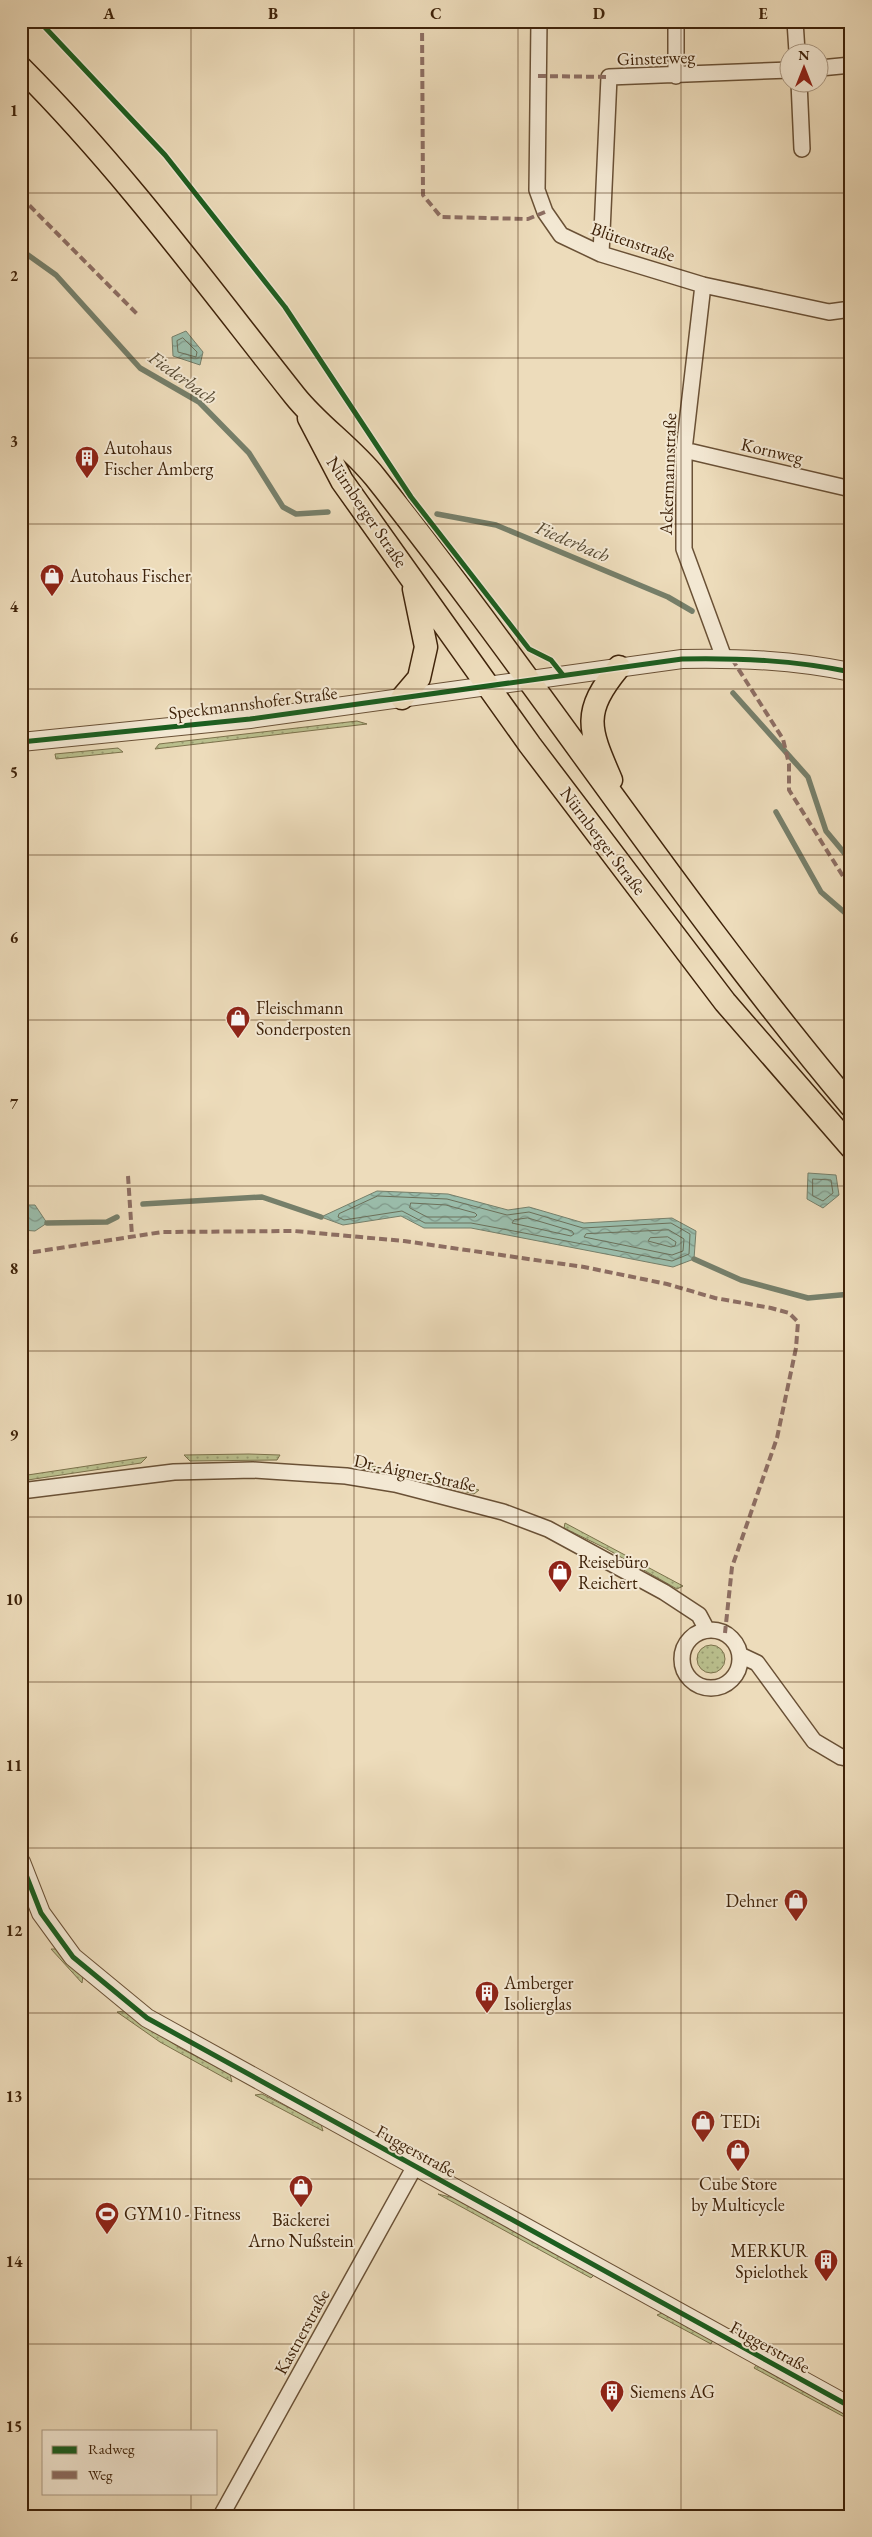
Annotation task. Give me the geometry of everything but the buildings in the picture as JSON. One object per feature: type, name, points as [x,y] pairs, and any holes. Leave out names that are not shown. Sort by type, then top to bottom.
[{"type":"main road","points":[[21,68],[80,130],[154,218],[305,408]]},
{"type":"main road","name":"Nürnberger Straße","points":[[305,408],[342,481],[530,745],[725,1002],[851,1147]]},
{"type":"main road","name":"Nürnberger Straße","points":[[305,408],[373,474],[529,680],[692,908],[851,1106]]},
{"type":"main road","points":[[402,698],[419,678],[426,647],[410,576]]},
{"type":"main road","points":[[619,667],[604,686],[597,699],[592,711],[591,725],[594,740],[636,830]]},
{"type":"street","name":"Blütenstraße","points":[[539,21],[537,190],[545,212],[561,235],[601,254],[703,285],[829,312],[851,310]]},
{"type":"street","points":[[676,21],[676,76]]},
{"type":"street","points":[[795,21],[797,42]]},
{"type":"street","points":[[830,67],[851,65]]},
{"type":"street","name":"Ginsterweg","points":[[601,254],[609,77],[676,76],[780,71]]},
{"type":"street","points":[[799,92],[802,150]]},
{"type":"street","name":"Ackermannstraße","points":[[703,285],[684,450],[684,550],[724,658]]},
{"type":"street","name":"Kornweg","points":[[684,450],[851,489]]},
{"type":"street","name":"Speckmannshofer Straße","points":[[21,742],[250,719],[682,659],[724,658],[804,662],[851,672]]},
{"type":"street","name":"Dr.-Aigner-Straße","points":[[21,1491],[174,1472],[253,1470],[346,1476],[395,1484],[503,1512],[548,1528],[664,1592],[699,1616],[706,1630]]},
{"type":"street","points":[[706,1630],[716,1630],[729,1636],[738,1647],[740,1655],[737,1672],[726,1684],[711,1688],[694,1683],[683,1668],[683,1649],[693,1636],[706,1630]]},
{"type":"street","points":[[740,1655],[757,1663],[814,1741],[842,1757],[851,1759]]},
{"type":"street","name":"Fuggerstraße","points":[[21,1862],[42,1913],[73,1957],[147,2018],[851,2407]]},
{"type":"street","name":"Kastnerstraße","points":[[221,2516],[415,2166]]},
{"type":"green space","points":[[357,721],[367,724],[155,749],[159,744]]},
{"type":"green space","points":[[118,748],[123,752],[56,759],[55,754]]},
{"type":"green space","points":[[184,1455],[280,1455],[277,1460],[190,1461]]},
{"type":"green space","points":[[147,1457],[141,1463],[21,1481],[21,1476]]},
{"type":"green space","points":[[356,1464],[395,1469],[392,1474],[354,1468]]},
{"type":"green space","points":[[406,1471],[479,1490],[474,1494],[403,1475]]},
{"type":"green space","points":[[565,1523],[683,1586],[677,1589],[605,1548],[564,1528]]},
{"type":"green space","points":[[711,1645],[721,1649],[725,1659],[721,1669],[711,1673],[701,1669],[697,1659],[701,1649]]},
{"type":"green space","points":[[51,1949],[58,1949],[83,1976],[82,1983]]},
{"type":"green space","points":[[124,2011],[180,2048],[230,2074],[232,2082],[160,2042],[117,2012]]},
{"type":"green space","points":[[262,2094],[321,2124],[323,2131],[255,2095]]},
{"type":"green space","points":[[438,2194],[454,2198],[594,2275],[591,2278]]},
{"type":"green space","points":[[662,2313],[713,2340],[711,2344],[657,2315]]},
{"type":"green space","points":[[757,2364],[844,2413],[848,2419],[754,2368]]},
{"type":"water","points":[[186,331],[203,352],[200,365],[173,356],[172,337]]},
{"type":"water","points":[[808,1173],[836,1175],[839,1195],[823,1208],[807,1199]]},
{"type":"water","points":[[377,1191],[448,1194],[508,1210],[529,1207],[584,1223],[672,1218],[696,1231],[694,1259],[673,1267],[471,1228],[424,1228],[401,1216],[343,1225],[321,1217]]},
{"type":"water","points":[[21,1205],[35,1205],[47,1223],[35,1231],[21,1230]]},
{"type":"waterway","name":"Fiederbach","points":[[21,250],[56,275],[140,368],[199,402],[249,453],[283,507],[296,514],[328,512]]},
{"type":"waterway","name":"Fiederbach","points":[[437,514],[496,525],[668,597],[692,611]]},
{"type":"waterway","name":"Fiederbach","points":[[733,693],[808,777],[826,831],[851,861]]},
{"type":"waterway","points":[[776,812],[821,892],[851,918]]},
{"type":"waterway","points":[[143,1204],[262,1197],[321,1217]]},
{"type":"waterway","points":[[47,1223],[107,1222],[117,1217]]},
{"type":"waterway","points":[[694,1259],[741,1280],[808,1298],[851,1294]]},
{"type":"marked path","points":[[422,21],[423,195],[441,217],[528,219],[545,212]]},
{"type":"marked path","points":[[538,76],[609,77]]},
{"type":"marked path","points":[[21,197],[138,315]]},
{"type":"marked path","points":[[732,659],[783,739],[789,764],[789,790],[851,889]]},
{"type":"marked path","points":[[128,1176],[132,1236]]},
{"type":"marked path","points":[[21,1251],[34,1252],[162,1232],[294,1231],[404,1241],[584,1267],[667,1284],[715,1298],[789,1313],[798,1322],[796,1348],[777,1438],[732,1567],[725,1633]]},
{"type":"cycle path","points":[[39,21],[165,155],[285,307],[411,497],[529,649],[551,660],[563,675]]},
{"type":"cycle path","points":[[21,742],[250,719],[682,659],[766,661],[851,672]]},
{"type":"cycle path","points":[[21,1862],[41,1913],[73,1957],[147,2018],[851,2407]]},
{"type":"place","name":"Autohaus Fischer Amberg","points":[[87,479]]},
{"type":"place","name":"Autohaus Fischer","points":[[52,597]]},
{"type":"place","name":"Fleischmann Sonderposten","points":[[238,1039]]},
{"type":"place","name":"Reisebüro Reichert","points":[[560,1593]]},
{"type":"place","name":"Dehner","points":[[796,1922]]},
{"type":"place","name":"Amberger Isolierglas","points":[[487,2014]]},
{"type":"place","name":"TEDi","points":[[703,2143]]},
{"type":"place","name":"Cube Store by Multicycle","points":[[738,2172]]},
{"type":"place","name":"Bäckerei Arno Nußstein","points":[[301,2208]]},
{"type":"place","name":"GYM10 - Fitness","points":[[107,2235]]},
{"type":"place","name":"MERKUR Spielothek","points":[[826,2282]]},
{"type":"place","name":"Siemens AG","points":[[612,2413]]}]
